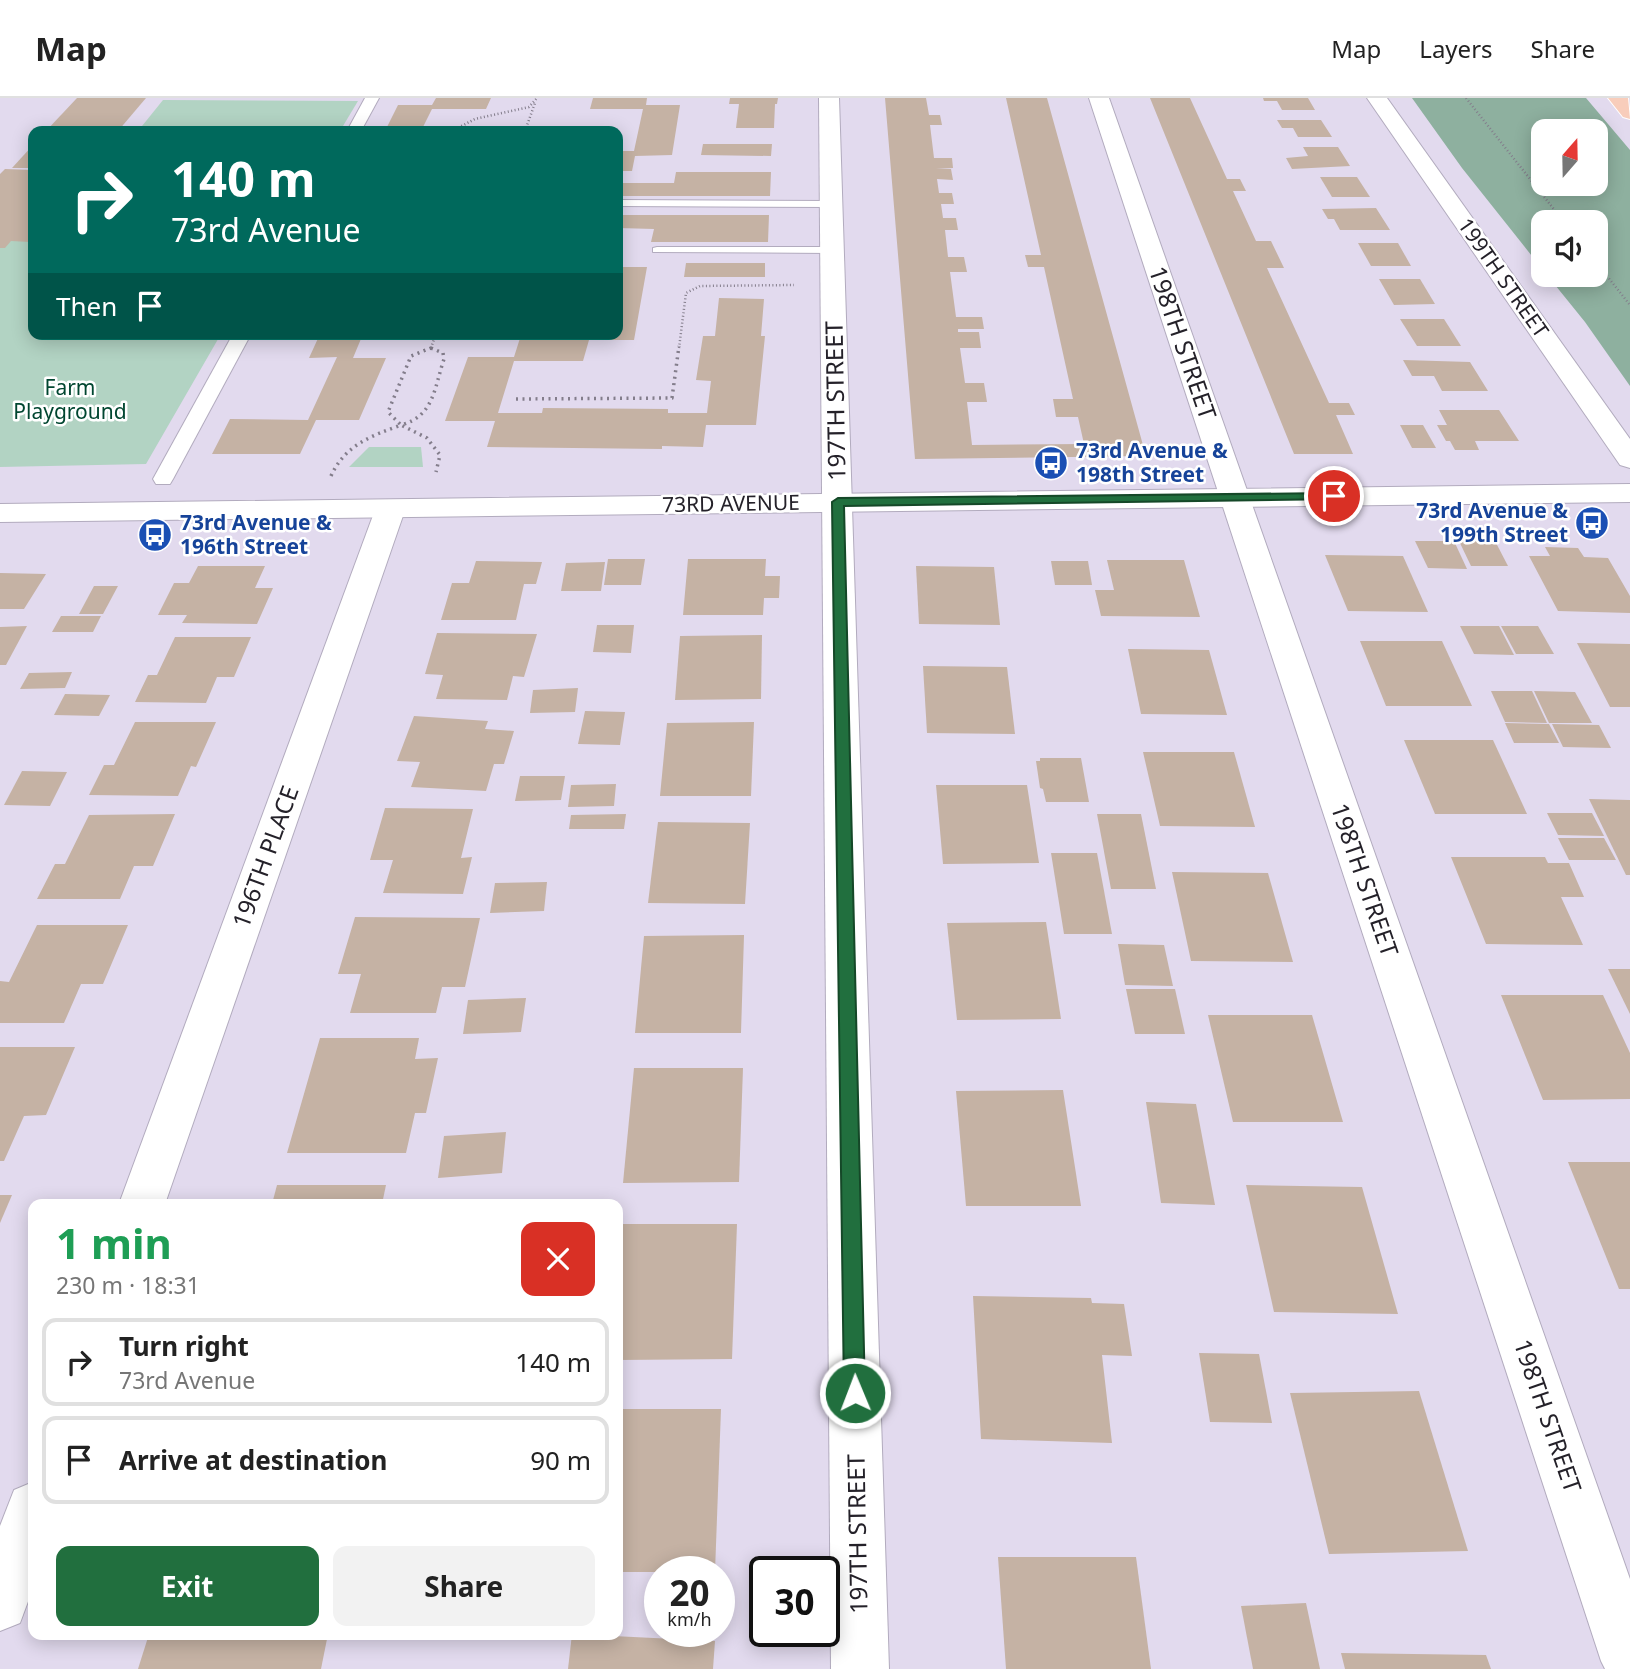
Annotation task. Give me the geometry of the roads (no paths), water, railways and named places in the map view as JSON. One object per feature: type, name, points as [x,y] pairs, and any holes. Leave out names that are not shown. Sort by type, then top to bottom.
[{"type":"main road","points":[[1618,98],[1630,113]]},
{"type":"street","points":[[357,126],[372,98]]},
{"type":"street","name":"197TH STREET","points":[[829,98],[860,1669]]},
{"type":"street","name":"198TH STREET","points":[[1099,98],[1630,1661]]},
{"type":"street","name":"199TH STREET","points":[[1377,98],[1630,459]]},
{"type":"street","points":[[163,479],[239,340]]},
{"type":"street","name":"73RD AVENUE","points":[[0,513],[1630,493]]},
{"type":"street","name":"196TH PLACE","points":[[144,1199],[390,510]]},
{"type":"street","points":[[0,1603],[28,1524]]},
{"type":"lane","points":[[623,203],[831,204]]},
{"type":"lane","points":[[657,250],[832,250]]},
{"type":"place","name":"73rd Avenue & 198th Street","points":[[1051,463]]},
{"type":"place","name":"73rd Avenue & 199th Street","points":[[1592,523]]},
{"type":"place","name":"73rd Avenue & 196th Street","points":[[155,535]]},
{"type":"park label","name":"Farm Playground","points":[[70,400]]}]
